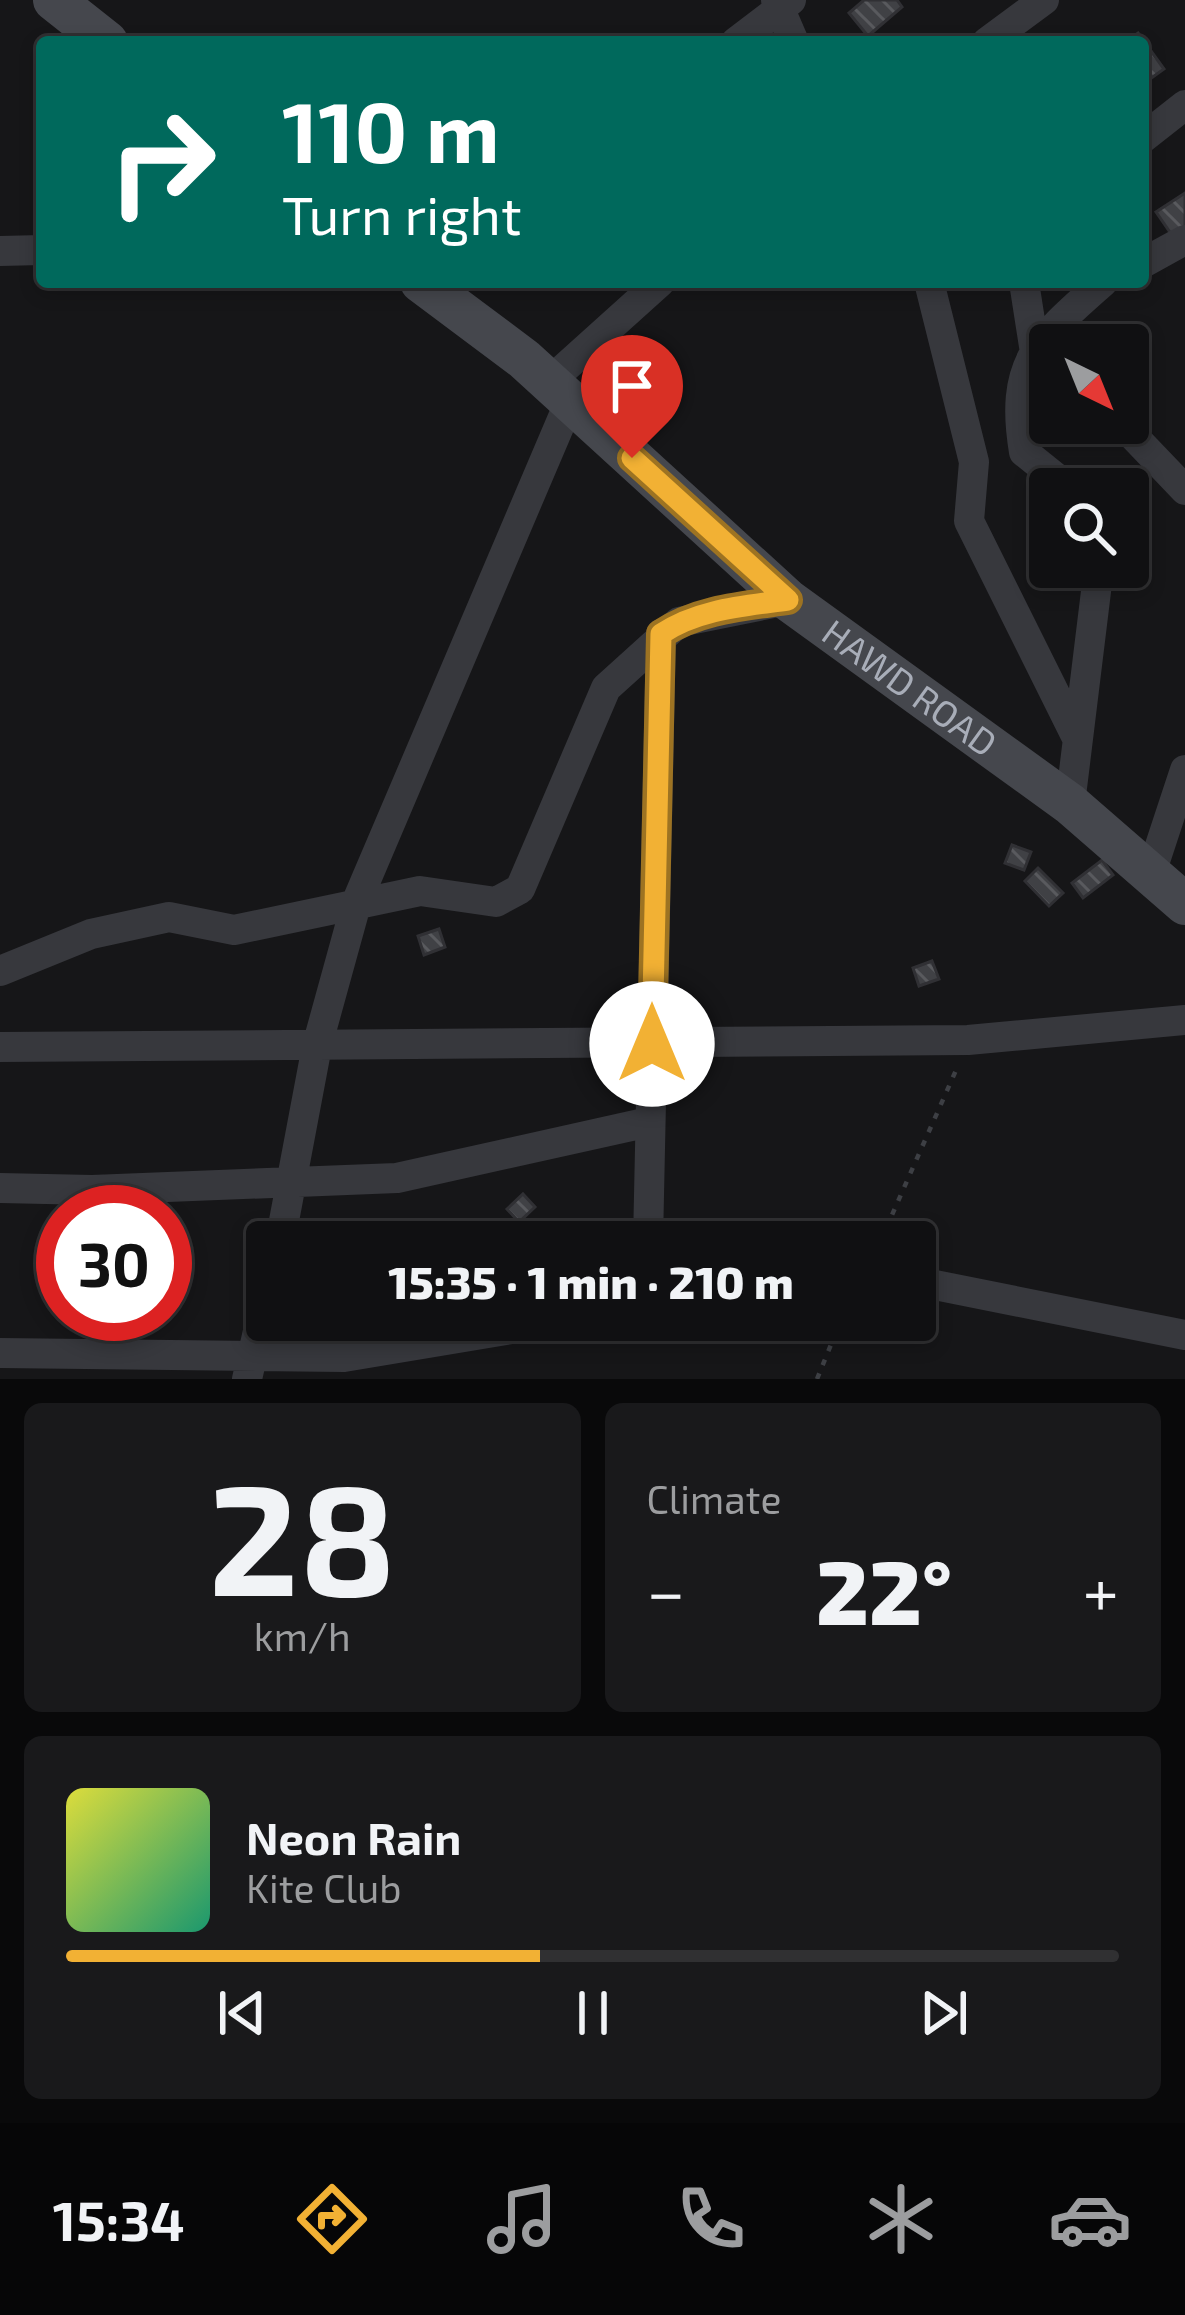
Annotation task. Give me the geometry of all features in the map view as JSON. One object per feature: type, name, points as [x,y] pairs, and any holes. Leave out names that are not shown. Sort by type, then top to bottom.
[{"type":"main road","points":[[54,0],[99,36]]},
{"type":"main road","name":"HAWD ROAD","points":[[430,288],[560,392],[788,600],[1070,804],[1185,904]]},
{"type":"street","points":[[995,36],[1044,0]]},
{"type":"street","points":[[743,36],[782,3],[792,36]]},
{"type":"street","points":[[1149,133],[1185,105]]},
{"type":"street","points":[[1149,260],[1185,240]]},
{"type":"street","points":[[0,251],[36,250]]},
{"type":"street","points":[[285,1221],[317,1046],[357,901],[560,392],[655,288]]},
{"type":"street","points":[[930,288],[974,462],[969,520],[1077,738]]},
{"type":"street","points":[[1025,288],[1033,324]]},
{"type":"street","points":[[1056,324],[1095,288]]},
{"type":"street","points":[[1029,376],[1019,385],[1024,452],[1044,468]]},
{"type":"street","points":[[1146,444],[1185,490]]},
{"type":"street","points":[[1070,804],[1096,588]]},
{"type":"street","points":[[0,971],[92,934],[169,917],[234,930],[309,918],[357,901],[420,891],[496,902],[510,899],[520,889],[606,688],[679,622],[729,608],[788,600]]},
{"type":"street","points":[[648,1221],[661,634]]},
{"type":"street","points":[[1151,873],[1185,770]]},
{"type":"street","points":[[0,1047],[968,1040],[1185,1020]]},
{"type":"street","points":[[0,1188],[397,1178],[650,1122]]},
{"type":"street","points":[[936,1285],[1185,1335]]},
{"type":"street","points":[[0,1353],[249,1370],[440,1341]]},
{"type":"path","points":[[889,1221],[968,1040]]},
{"type":"path","points":[[817,1379],[832,1341]]},
{"type":"building","points":[[864,0],[897,0],[902,7],[868,36],[849,13]]},
{"type":"building","points":[[1149,48],[1164,69],[1149,80]]},
{"type":"building","points":[[1185,193],[1185,254],[1156,212]]},
{"type":"building","points":[[1012,845],[1031,852],[1024,870],[1005,863]]},
{"type":"building","points":[[1102,860],[1113,875],[1083,898],[1072,883]]},
{"type":"building","points":[[1038,868],[1063,893],[1049,906],[1025,881]]},
{"type":"building","points":[[439,929],[445,947],[424,955],[418,936]]},
{"type":"building","points":[[932,961],[939,979],[919,986],[913,968]]},
{"type":"building","points":[[523,1194],[535,1207],[520,1221],[507,1209]]},
{"type":"route","points":[[632,458],[788,600],[729,608],[679,622],[661,634],[652,1044]]}]
